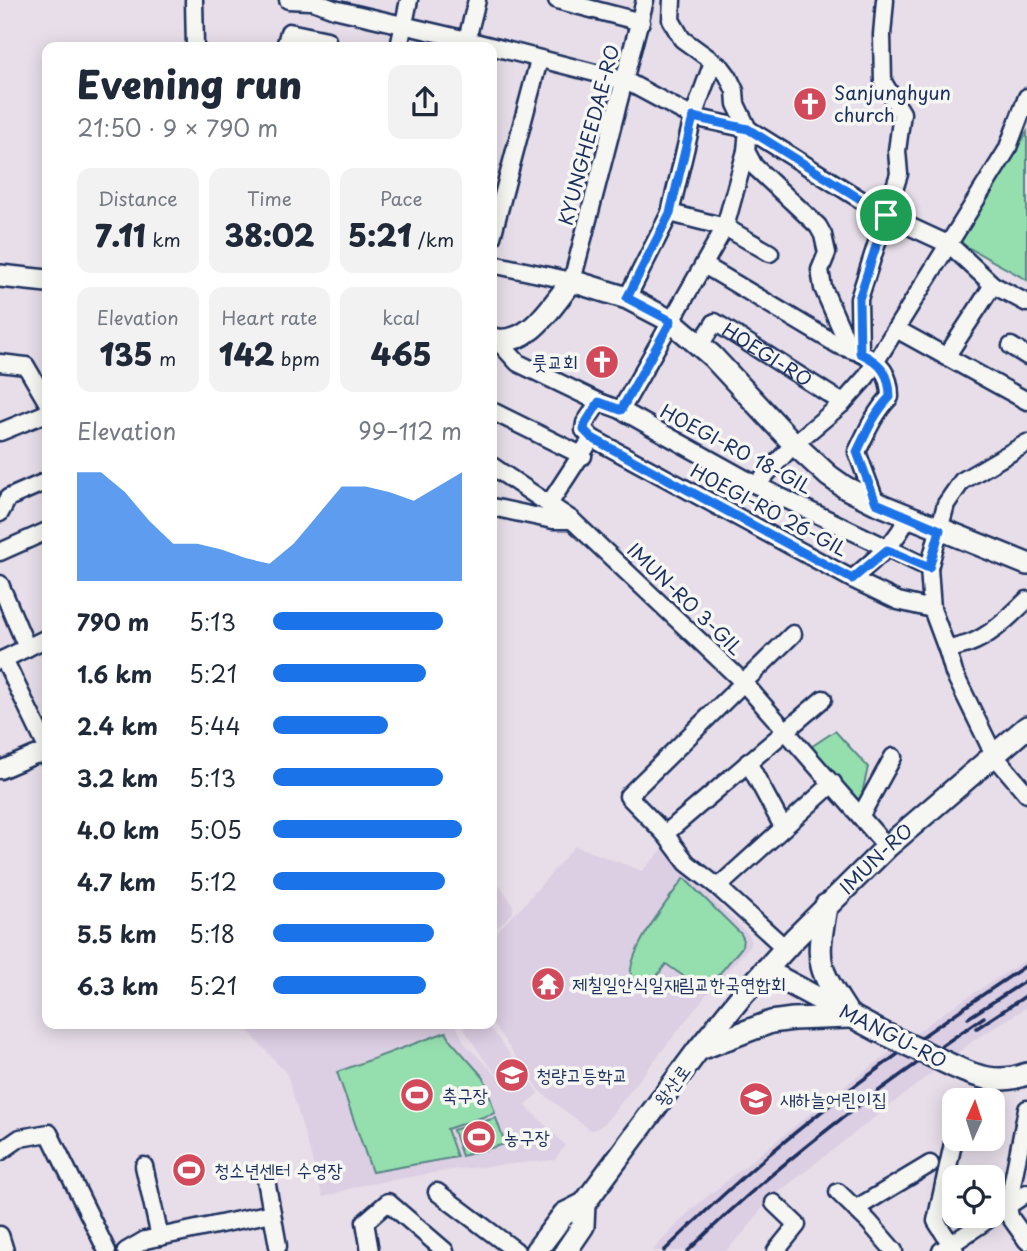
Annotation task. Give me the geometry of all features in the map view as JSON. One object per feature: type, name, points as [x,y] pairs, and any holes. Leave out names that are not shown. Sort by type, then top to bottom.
[{"type":"main road","points":[[0,276],[42,280]]},
{"type":"main road","name":"HOEGI-RO","points":[[572,281],[627,298],[671,321],[701,345],[794,444],[829,476],[876,503],[1027,564]]},
{"type":"main road","points":[[497,340],[516,338],[532,329],[572,281]]},
{"type":"main road","name":"IMUN-RO","points":[[765,970],[887,847],[1027,727]]},
{"type":"main road","points":[[698,1050],[771,1022],[850,1017],[821,963],[821,942],[827,905]]},
{"type":"main road","name":"MANGU-RO","points":[[765,970],[824,1000],[850,1017],[973,1076],[995,1079],[1016,1078],[1027,1074]]},
{"type":"main road","name":"왕산로","points":[[584,1204],[698,1050],[765,970]]},
{"type":"main road","points":[[536,1251],[564,1214],[584,1204],[583,1226],[566,1251]]},
{"type":"street","points":[[194,0],[195,42]]},
{"type":"street","points":[[288,0],[310,0],[334,9],[405,25],[463,42]]},
{"type":"street","points":[[400,42],[409,0]]},
{"type":"street","points":[[466,42],[477,0]]},
{"type":"street","points":[[557,0],[640,22]]},
{"type":"street","name":"KYUNGHEEDAE-RO","points":[[572,281],[645,0]]},
{"type":"street","points":[[621,410],[725,227],[746,151],[748,129],[736,104],[735,91],[728,76],[682,39],[671,20],[672,0]]},
{"type":"street","points":[[860,353],[859,299],[899,174],[897,151],[902,113],[883,82],[882,35],[885,0]]},
{"type":"street","points":[[286,42],[289,32],[326,42]]},
{"type":"street","points":[[497,50],[626,81],[693,117],[748,129],[886,215],[950,245],[992,285],[1027,303]]},
{"type":"street","points":[[497,218],[539,60]]},
{"type":"street","points":[[627,298],[670,213],[693,117],[713,62]]},
{"type":"street","points":[[756,485],[794,444],[843,403],[866,377],[875,360],[898,330],[911,304],[1007,150],[1027,97]]},
{"type":"street","points":[[746,151],[754,166],[818,226],[827,253],[820,270],[823,288],[846,340],[860,353]]},
{"type":"street","points":[[670,213],[725,227],[770,253]]},
{"type":"street","points":[[497,265],[572,281]]},
{"type":"street","points":[[704,265],[838,345],[875,360],[890,381],[890,397],[857,452],[876,503]]},
{"type":"street","points":[[946,357],[992,285]]},
{"type":"street","name":"HOEGI-RO","points":[[701,345],[715,322],[843,403]]},
{"type":"street","points":[[898,330],[1027,401]]},
{"type":"street","name":"HOEGI-RO 18-GIL","points":[[497,343],[518,363],[621,410],[756,485],[929,568]]},
{"type":"street","points":[[1011,346],[1027,356]]},
{"type":"street","points":[[0,363],[26,366],[42,393]]},
{"type":"street","points":[[549,505],[583,456],[592,438],[584,430],[585,424],[599,402]]},
{"type":"street","points":[[497,413],[583,456]]},
{"type":"street","points":[[0,432],[42,416]]},
{"type":"street","name":"HOEGI-RO 26-GIL","points":[[592,438],[852,579],[898,601],[932,609]]},
{"type":"street","points":[[1027,443],[962,481],[946,504],[929,568],[932,609],[954,673],[994,755],[1027,794]]},
{"type":"street","name":"IMUN-RO 3-GIL","points":[[497,469],[572,520],[743,682],[887,847]]},
{"type":"street","points":[[0,513],[8,498],[42,483]]},
{"type":"street","points":[[497,508],[553,520],[572,520]]},
{"type":"street","points":[[852,579],[887,550],[908,516]]},
{"type":"street","points":[[0,552],[42,536]]},
{"type":"street","points":[[0,584],[27,648]]},
{"type":"street","points":[[947,652],[956,646],[967,645],[1000,625],[1027,600]]},
{"type":"street","points":[[785,948],[718,887],[687,863],[628,796],[793,634]]},
{"type":"street","points":[[42,642],[2,660],[42,738]]},
{"type":"street","points":[[665,835],[823,699]]},
{"type":"street","points":[[1,765],[42,754]]},
{"type":"street","points":[[860,815],[893,757]]},
{"type":"street","points":[[748,762],[783,827]]},
{"type":"street","points":[[718,887],[833,783]]},
{"type":"street","points":[[1027,1109],[1008,1206],[1010,1217],[1027,1241]]},
{"type":"street","points":[[0,1152],[23,1137],[49,1133],[107,1251]]},
{"type":"street","points":[[951,1152],[936,1221],[949,1249],[1027,1193]]},
{"type":"street","points":[[855,1209],[930,1164]]},
{"type":"street","points":[[144,1166],[160,1237]]},
{"type":"street","points":[[265,1174],[278,1246]]},
{"type":"street","points":[[437,1192],[516,1251]]},
{"type":"street","points":[[838,1192],[894,1251]]},
{"type":"street","points":[[370,1251],[365,1222],[388,1202],[445,1251]]},
{"type":"street","points":[[774,1203],[797,1225],[776,1251]]},
{"type":"street","points":[[126,1251],[145,1240],[272,1213]]},
{"type":"street","points":[[0,1235],[5,1251]]},
{"type":"shaded area","points":[[575,846],[642,871],[662,850],[749,935],[751,941],[749,947],[706,995],[605,1123],[594,1130],[542,1093],[496,1029],[497,931],[522,907]]},
{"type":"shaded area","points":[[497,881],[513,905],[513,913],[497,927]]},
{"type":"shaded area","points":[[1027,959],[1027,1007],[974,1040],[767,1201],[747,1229],[726,1251],[652,1251],[692,1209],[846,1085],[946,1011]]},
{"type":"shaded area","points":[[246,1029],[458,1029],[465,1044],[507,1086],[483,1058],[464,1029],[492,1029],[538,1093],[526,1106],[565,1145],[555,1160],[457,1169],[358,1186],[323,1197],[287,1074]]},
{"type":"green space","points":[[1027,132],[1027,280],[960,243]]},
{"type":"green space","points":[[835,731],[868,767],[858,812],[805,751]]},
{"type":"green space","points":[[684,878],[741,934],[742,947],[705,991],[666,964],[648,988],[634,983],[631,972],[634,956],[655,919]]},
{"type":"green space","name":"축구장","points":[[446,1032],[484,1078],[495,1113],[447,1129],[457,1157],[372,1172],[337,1072]]},
{"type":"green space","name":"농구장","points":[[496,1118],[505,1144],[462,1156],[453,1130]]},
{"type":"railway","points":[[664,1251],[714,1203],[797,1131],[926,1034],[1027,965]]},
{"type":"railway","points":[[968,1018],[1027,980]]},
{"type":"railway","points":[[977,1028],[1027,995]]},
{"type":"railway","points":[[688,1251],[757,1187],[830,1127],[984,1017]]},
{"type":"place","name":"Sanjunghyun church","points":[[810,104]]},
{"type":"place","name":"룻교회","points":[[602,362]]},
{"type":"place","name":"제칠일안식일재림교한국연합회","points":[[548,984]]},
{"type":"place","name":"청량고등학교","points":[[512,1075]]},
{"type":"place","name":"축구장","points":[[417,1095]]},
{"type":"place","name":"새하늘어린이집","points":[[756,1099]]},
{"type":"place","name":"농구장","points":[[479,1137]]},
{"type":"place","name":"청소년센터 수영장","points":[[189,1170]]},
{"type":"route","points":[[693,117],[748,129],[886,215],[859,299],[860,353],[875,360],[890,381],[890,397],[866,432],[857,452],[876,503],[940,530],[929,568],[887,550],[852,579],[592,438],[584,430],[599,402],[621,410],[671,321],[627,298],[670,213],[693,117]]}]
